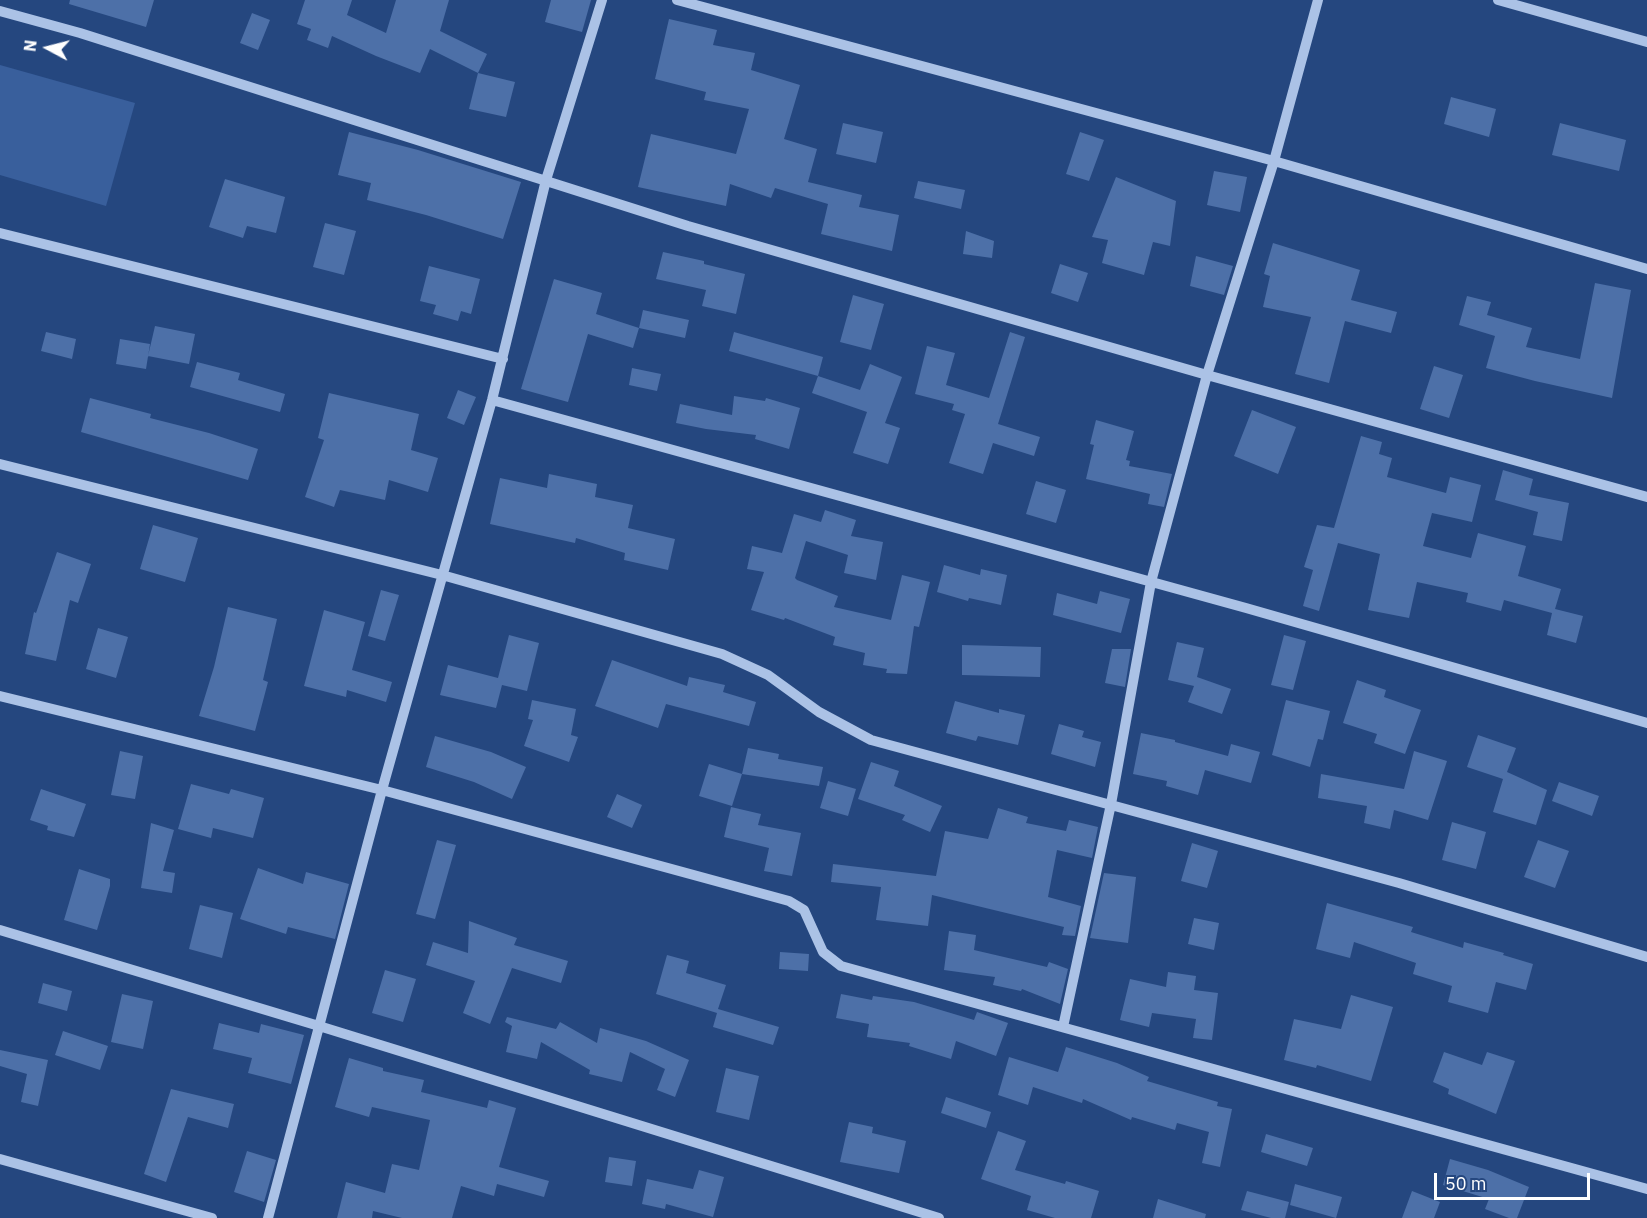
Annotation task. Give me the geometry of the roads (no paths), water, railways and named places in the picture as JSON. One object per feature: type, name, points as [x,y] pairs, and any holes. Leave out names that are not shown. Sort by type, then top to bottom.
[{"type":"street","points":[[268,1218],[382,790],[492,400],[546,180],[602,0]]},
{"type":"street","points":[[677,0],[1275,161],[1647,269]]},
{"type":"street","points":[[1063,1027],[1111,804],[1151,582],[1208,375],[1275,161],[1318,0]]},
{"type":"street","points":[[1498,0],[1647,42]]},
{"type":"street","points":[[0,12],[80,33],[688,226],[1208,375],[1647,497]]},
{"type":"street","points":[[0,233],[503,358]]},
{"type":"street","points":[[492,400],[1151,582],[1647,723]]},
{"type":"street","points":[[0,464],[442,575],[722,654],[768,675],[819,712],[871,740],[1399,883],[1647,957]]},
{"type":"street","points":[[0,696],[382,790],[789,901],[804,910],[823,952],[841,966],[1647,1189]]},
{"type":"street","points":[[0,930],[939,1218]]},
{"type":"street","points":[[0,1159],[212,1218]]}]
